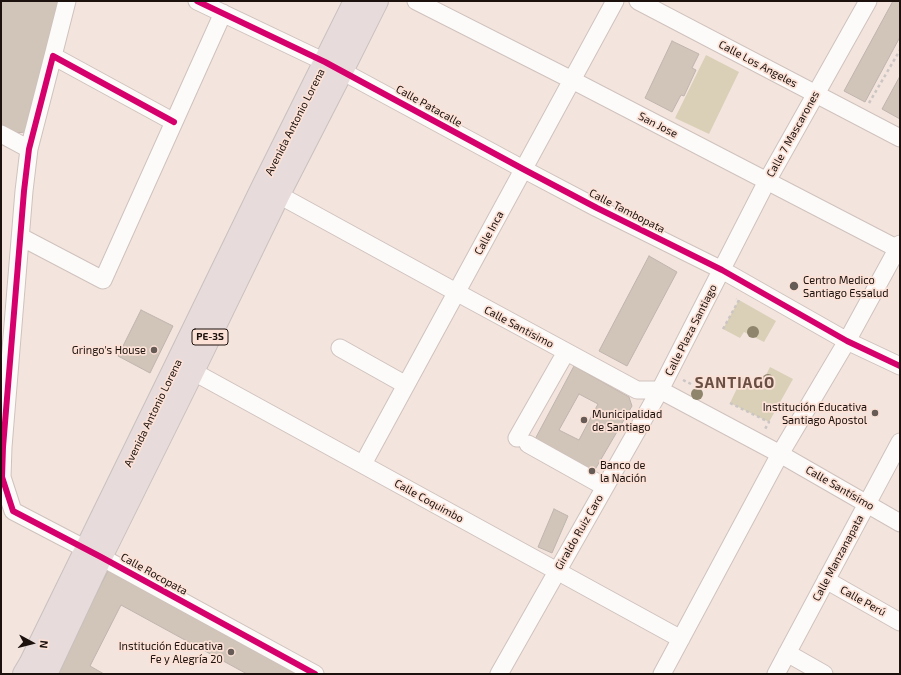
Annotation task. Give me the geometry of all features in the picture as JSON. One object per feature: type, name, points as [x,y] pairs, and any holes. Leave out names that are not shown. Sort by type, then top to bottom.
[{"type":"highway","name":"Avenida Antonio Lorena","points":[[334,66],[355,1]]},
{"type":"highway","name":"Avenida Antonio Lorena","points":[[24,674],[94,553],[271,190],[334,66],[377,1]]},
{"type":"highway","name":"Avenida Antonio Lorena","points":[[46,674],[94,553]]},
{"type":"street","name":"Calle Rocopata","points":[[68,1],[52,56],[29,149],[24,191],[2,446],[1,478],[13,511],[94,553],[315,674]]},
{"type":"street","name":"Calle Patacalle","points":[[197,1],[334,66],[524,169]]},
{"type":"street","name":"San Jose","points":[[416,1],[899,247]]},
{"type":"street","name":"Calle Inca","points":[[363,464],[615,1]]},
{"type":"street","name":"Calle Los Angeles","points":[[638,1],[900,138]]},
{"type":"street","name":"Calle 7 Mascarones","points":[[722,270],[767,181],[868,1]]},
{"type":"street","points":[[21,238],[104,280],[223,13]]},
{"type":"street","points":[[52,56],[174,122]]},
{"type":"street","points":[[1,134],[29,149]]},
{"type":"street","name":"Calle Tambopata","points":[[524,169],[597,208],[722,270],[847,341]]},
{"type":"street","name":"Calle Santisimo","points":[[271,190],[637,390],[660,390],[780,454]]},
{"type":"street","points":[[662,674],[780,454],[847,341],[899,247]]},
{"type":"street","name":"Calle Plaza Santiago","points":[[660,390],[722,270]]},
{"type":"street","points":[[847,341],[900,366]]},
{"type":"street","points":[[340,348],[406,385]]},
{"type":"street","points":[[566,352],[522,441],[605,487]]},
{"type":"street","name":"Calle Coquimbo","points":[[185,367],[681,639]]},
{"type":"street","name":"Giraldo Ruiz Caro","points":[[499,674],[660,390]]},
{"type":"street","name":"Calle Manzanapata","points":[[776,674],[900,442]]},
{"type":"street","name":"Calle Santísimo","points":[[780,454],[900,523]]},
{"type":"street","name":"Calle Perú","points":[[826,580],[900,622]]},
{"type":"street","points":[[787,653],[824,674]]},
{"type":"path","points":[[865,109],[900,50]]},
{"type":"path","points":[[714,286],[739,300],[724,329]]},
{"type":"path","points":[[730,403],[769,422],[758,442]]},
{"type":"shaded area","points":[[706,55],[739,72],[709,134],[675,118]]},
{"type":"shaded area","points":[[739,300],[776,321],[764,342],[744,332],[740,338],[723,329]]},
{"type":"shaded area","points":[[770,367],[793,379],[769,422],[730,403],[742,378],[760,387]]},
{"type":"building","points":[[1,1],[62,1],[25,132],[16,133],[1,126]]},
{"type":"building","points":[[893,1],[900,1],[900,37],[865,102],[844,91]]},
{"type":"building","points":[[672,41],[699,54],[692,68],[696,70],[684,96],[681,95],[672,112],[645,98]]},
{"type":"building","points":[[900,76],[900,119],[882,109]]},
{"type":"building","points":[[649,256],[677,272],[627,366],[599,351]]},
{"type":"building","name":"Gringo's House","points":[[141,310],[173,326],[150,373],[118,356]]},
{"type":"building","points":[[574,366],[629,397],[632,406],[593,473],[533,443]],"holes":[[[579,394],[598,404],[579,440],[559,430]]]},
{"type":"building","points":[[554,509],[568,516],[552,553],[538,547]]},
{"type":"building","points":[[109,569],[301,674],[247,674],[121,605],[90,666],[104,674],[56,674],[55,673]]},
{"type":"cycle path","points":[[197,1],[325,62],[597,208],[722,270],[847,341],[900,366]]},
{"type":"cycle path","points":[[174,122],[53,56],[29,149],[24,191],[3,447],[2,477],[13,511],[101,557],[315,674]]},
{"type":"place","name":"Centro Medico Santiago Essalud","points":[[794,286]]},
{"type":"place","name":"Gringo's House","points":[[154,350]]},
{"type":"place","name":"Institución Educativa Santiago Apostol","points":[[875,413]]},
{"type":"place","name":"Municipalidad de Santiago","points":[[584,420]]},
{"type":"place","name":"Banco de la Nación","points":[[592,471]]},
{"type":"place","name":"Institución Educativa Fe y Alegría 20","points":[[231,652]]},
{"type":"district","name":"SANTIAGO","points":[[735,383]]}]
